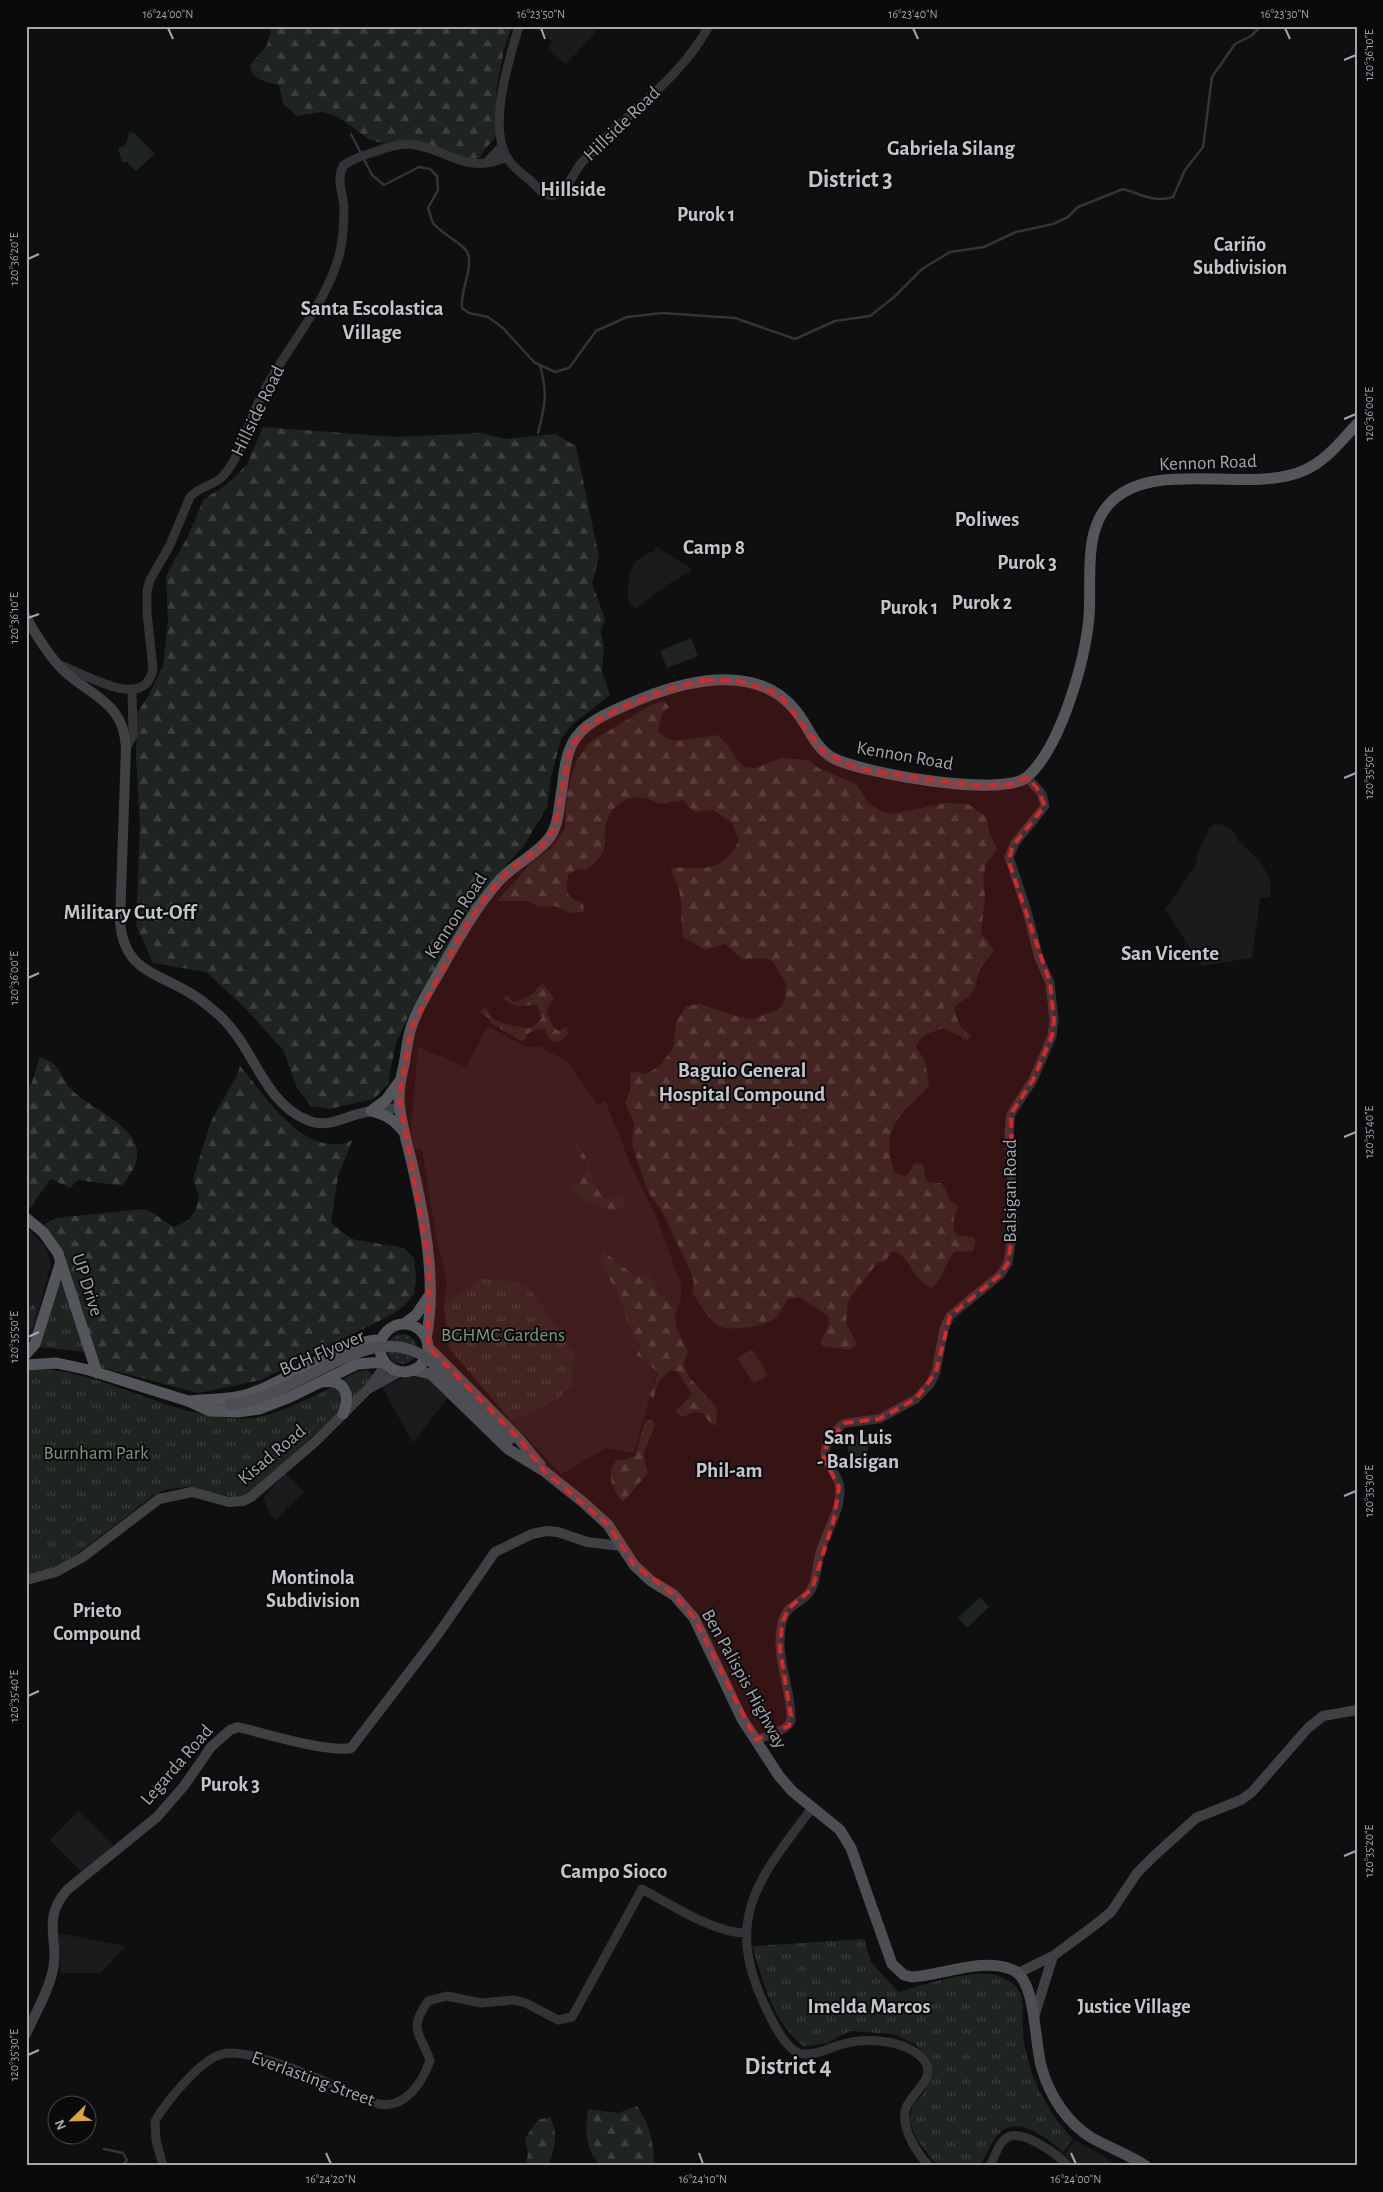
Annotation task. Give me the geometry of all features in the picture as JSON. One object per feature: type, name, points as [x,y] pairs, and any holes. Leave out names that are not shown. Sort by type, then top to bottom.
[{"type":"highway","name":"Kennon Road","points":[[427,1343],[429,1321],[428,1298],[431,1278],[417,1186],[400,1108],[401,1080],[411,1029],[464,928],[499,880],[542,846],[554,829],[566,760],[575,738],[584,728],[617,709],[660,692],[690,683],[719,680],[744,682],[768,688],[779,694],[794,708],[824,752],[859,769],[980,786],[1011,784],[1027,777],[1055,737],[1073,690],[1088,622],[1092,543],[1101,516],[1108,504],[1123,492],[1145,483],[1186,479],[1267,479],[1290,475],[1319,462],[1357,424]]},
{"type":"highway","points":[[371,1111],[386,1100],[401,1080]]},
{"type":"highway","points":[[371,1111],[384,1114],[405,1132]]},
{"type":"highway","name":"UP Drive","points":[[26,1218],[53,1243],[61,1261],[97,1373]]},
{"type":"highway","points":[[26,1354],[34,1344],[61,1261]]},
{"type":"highway","points":[[385,1363],[380,1348],[381,1340],[390,1328],[404,1324],[416,1315],[428,1298]]},
{"type":"highway","points":[[26,1364],[57,1363],[97,1373],[188,1401],[210,1411],[238,1412],[259,1408],[357,1364],[385,1363],[399,1372],[413,1370],[423,1363],[427,1343],[417,1328],[404,1324]]},
{"type":"highway","points":[[188,1401],[234,1398],[253,1393],[360,1342],[381,1340]]},
{"type":"highway","points":[[316,1384],[334,1382],[343,1387],[347,1398],[343,1414]]},
{"type":"main road","points":[[26,616],[58,664],[111,706],[122,726],[126,748],[120,922],[124,944],[128,952],[139,966],[191,993],[220,1016],[234,1031],[270,1089],[286,1107],[298,1115],[311,1122],[323,1124],[371,1111],[400,1108]]},
{"type":"main road","name":"Ben Palispis Highway","points":[[427,1343],[486,1407],[518,1438],[544,1471]]},
{"type":"main road","name":"BGH Flyover","points":[[188,1401],[230,1405],[246,1403],[272,1394],[350,1356],[375,1348],[394,1347],[411,1350],[429,1360],[544,1471]]},
{"type":"main road","points":[[431,1374],[428,1365],[429,1360],[436,1358],[443,1361]]},
{"type":"main road","name":"Kisad Road","points":[[368,1390],[385,1363]]},
{"type":"main road","points":[[413,1370],[431,1374]]},
{"type":"main road","name":"Kisad Road","points":[[26,1580],[56,1572],[83,1557],[159,1499],[192,1492],[236,1503],[251,1497],[315,1442],[368,1390],[399,1372]]},
{"type":"main road","name":"Ben Palispis Highway","points":[[431,1374],[508,1448],[544,1471],[608,1524],[634,1565],[652,1581],[674,1595],[694,1618],[739,1712],[779,1776],[812,1808],[840,1830],[851,1848],[889,1955],[897,1970],[904,1975],[912,1977],[979,1967],[1004,1967],[1018,1973]]},
{"type":"main road","name":"Legarda Road","points":[[26,2034],[54,1967],[52,1916],[56,1904],[68,1890],[157,1818],[184,1786],[212,1747],[230,1730],[238,1727],[318,1745],[340,1749],[351,1748],[436,1637],[495,1552],[532,1534],[546,1531],[558,1532],[587,1542],[621,1546]]},
{"type":"main road","points":[[1146,2166],[1132,2156],[1093,2138],[1071,2122],[1064,2112],[1042,2070],[1029,1991],[1018,1973],[1053,1956],[1110,1912],[1137,1873],[1196,1818],[1241,1800],[1252,1792],[1308,1728],[1323,1716],[1357,1710]]},
{"type":"main road","points":[[1033,2021],[1053,1956]]},
{"type":"street","points":[[487,162],[502,146],[500,136],[502,87],[519,26]]},
{"type":"street","name":"Hillside Road","points":[[502,146],[507,157],[541,191],[547,195],[558,194],[582,162],[686,61],[710,26]]},
{"type":"street","name":"Hillside Road","points":[[132,690],[146,684],[153,669],[147,613],[147,591],[150,580],[170,544],[190,496],[194,492],[221,479],[229,468],[246,437],[259,400],[329,282],[339,256],[343,236],[344,205],[339,180],[341,169],[345,164],[368,154],[388,147],[406,144],[474,164],[507,157]]},
{"type":"street","points":[[58,664],[111,686],[132,690],[133,735],[126,748]]},
{"type":"street","name":"Balsigan Road","points":[[756,1740],[780,1731],[789,1726],[791,1721],[780,1649],[781,1630],[789,1608],[812,1589],[821,1552],[834,1520],[840,1487],[824,1458],[827,1444],[837,1430],[845,1423],[879,1419],[916,1399],[930,1384],[936,1372],[944,1329],[950,1316],[1000,1275],[1008,1263],[1014,1223],[1009,1134],[1011,1114],[1033,1080],[1052,1036],[1054,1020],[1050,982],[1042,966],[1027,911],[1009,862],[1012,847],[1045,806],[1042,794],[1027,777]]},
{"type":"street","points":[[812,1808],[778,1853],[762,1879],[750,1906],[745,1933],[746,1954],[760,1994],[771,2018],[793,2050],[803,2054],[819,2052],[852,2041],[867,2041],[902,2046],[923,2059],[926,2065],[927,2076],[905,2110],[905,2121],[909,2135],[930,2166]]},
{"type":"street","name":"Everlasting Street","points":[[163,2166],[156,2140],[155,2121],[200,2068],[223,2054],[248,2055],[284,2066],[379,2104],[394,2105],[407,2098],[428,2067],[430,2061],[417,2034],[417,2027],[421,2012],[431,1999],[447,1996],[481,2004],[514,2000],[526,2003],[558,2020],[572,2017],[642,1889],[703,1920],[736,1933],[745,1933]]},
{"type":"street","points":[[990,2166],[1000,2145],[1005,2138],[1012,2135],[1035,2142],[1053,2151],[1068,2166]]},
{"type":"highlighted area","points":[[704,680],[736,680],[779,694],[824,752],[859,769],[980,786],[1011,784],[1027,777],[1037,788],[1045,806],[1012,847],[1009,862],[1050,983],[1054,1020],[1052,1036],[1033,1080],[1011,1114],[1014,1223],[1008,1263],[1000,1275],[950,1316],[936,1372],[916,1399],[879,1419],[845,1423],[827,1443],[824,1458],[839,1487],[834,1519],[812,1589],[789,1608],[782,1623],[780,1649],[791,1716],[789,1726],[756,1740],[694,1618],[674,1595],[634,1565],[608,1525],[544,1471],[518,1438],[428,1347],[429,1263],[399,1098],[411,1029],[464,928],[486,896],[509,870],[541,846],[554,829],[570,748],[584,728],[617,709],[668,689]]},
{"type":"shaded area","points":[[533,26],[544,26],[548,29],[550,26],[590,26],[596,32],[566,64],[547,48],[552,42]]},
{"type":"shaded area","points":[[657,547],[691,568],[691,571],[672,582],[635,609],[630,605],[627,593],[630,571],[636,562],[650,552],[653,553]]},
{"type":"shaded area","points":[[1216,824],[1223,825],[1232,830],[1239,842],[1259,860],[1271,880],[1270,897],[1260,898],[1252,958],[1201,966],[1165,909],[1195,867],[1198,852],[1210,827]]},
{"type":"shaded area","points":[[488,1026],[526,1047],[541,1047],[567,1062],[598,1105],[605,1100],[635,1175],[656,1216],[681,1284],[681,1299],[663,1349],[634,1453],[606,1448],[561,1474],[511,1421],[449,1348],[444,1306],[447,1282],[437,1242],[422,1149],[415,1149],[411,1131],[418,1047],[466,1067]]},
{"type":"shaded area","points":[[26,1227],[45,1246],[51,1264],[29,1347],[26,1348]]},
{"type":"shaded area","points":[[410,1375],[425,1376],[448,1398],[413,1443],[382,1387]]},
{"type":"shaded area","points":[[286,1473],[304,1492],[275,1520],[268,1511],[264,1497]]},
{"type":"shaded area","points":[[78,1811],[113,1844],[103,1858],[83,1873],[50,1840]]},
{"type":"shaded area","points":[[58,1933],[126,1946],[101,1973],[61,1973]]},
{"type":"shaded area","points":[[1075,2140],[1104,2156],[1116,2166],[1077,2166],[1064,2154]]},
{"type":"green space","points":[[272,26],[512,26],[504,49],[496,91],[498,126],[494,138],[479,158],[474,159],[401,142],[382,143],[370,140],[338,117],[322,112],[297,116],[283,104],[279,85],[260,80],[251,70],[250,65],[267,45]]},
{"type":"green space","points":[[129,132],[135,134],[155,154],[136,171],[127,162],[122,162],[118,148],[126,145]]},
{"type":"green space","points":[[263,427],[397,437],[482,433],[505,439],[555,434],[576,446],[599,557],[592,583],[605,619],[601,631],[604,647],[602,672],[610,695],[573,724],[561,739],[551,777],[547,807],[523,847],[498,874],[418,996],[396,1043],[388,1084],[374,1099],[329,1109],[311,1106],[297,1088],[283,1050],[244,1007],[206,972],[153,963],[136,925],[140,824],[136,758],[137,713],[149,695],[163,666],[168,622],[166,576],[188,536],[204,499],[229,483],[247,464]]},
{"type":"green space","points":[[691,638],[698,656],[667,668],[660,651]]},
{"type":"green space","points":[[664,701],[669,707],[662,715],[658,731],[667,739],[677,741],[717,735],[744,767],[755,768],[781,758],[808,760],[820,769],[856,784],[868,802],[881,811],[892,814],[946,803],[968,804],[986,817],[990,834],[997,849],[986,864],[983,878],[985,896],[981,933],[994,950],[980,969],[973,991],[954,1009],[960,1026],[971,1037],[967,1040],[943,1028],[927,1034],[919,1040],[916,1047],[925,1061],[929,1084],[897,1120],[890,1136],[889,1145],[895,1173],[905,1176],[910,1172],[914,1163],[923,1164],[925,1177],[930,1183],[941,1183],[949,1199],[959,1207],[954,1216],[954,1232],[959,1236],[973,1237],[976,1242],[973,1251],[955,1252],[932,1288],[920,1280],[902,1256],[896,1252],[890,1253],[886,1261],[877,1263],[848,1301],[846,1323],[857,1344],[849,1350],[822,1346],[821,1341],[829,1324],[828,1316],[800,1297],[788,1299],[781,1311],[771,1321],[741,1328],[727,1328],[717,1325],[705,1312],[692,1292],[694,1282],[692,1275],[662,1211],[648,1192],[632,1145],[634,1123],[625,1102],[630,1092],[631,1071],[646,1074],[660,1066],[673,1048],[676,1023],[686,1006],[700,1004],[732,1015],[752,1019],[779,1009],[785,1001],[786,984],[773,962],[765,958],[742,959],[725,944],[705,950],[683,937],[680,896],[671,868],[710,867],[725,860],[739,841],[732,823],[713,810],[694,812],[683,800],[659,804],[642,798],[625,800],[612,811],[608,819],[605,828],[605,846],[600,857],[587,869],[575,870],[568,875],[568,894],[573,899],[583,903],[584,912],[570,913],[555,906],[539,907],[528,901],[497,901],[532,862],[551,848],[565,829],[567,794],[572,775],[577,759],[590,742],[651,705]]},
{"type":"green space","points":[[542,983],[554,998],[546,1011],[552,1025],[558,1031],[566,1027],[568,1034],[561,1041],[555,1042],[549,1038],[545,1029],[535,1030],[527,1034],[524,1041],[519,1040],[491,1023],[491,1020],[480,1012],[485,1007],[493,1019],[509,1025],[529,1028],[534,1026],[542,1018],[537,1005],[516,1006],[502,998],[508,995],[513,1002],[522,1000],[533,993]]},
{"type":"green space","points":[[40,1057],[56,1067],[74,1092],[124,1128],[132,1137],[137,1159],[123,1186],[78,1180],[70,1188],[51,1179],[26,1213],[26,1086],[31,1085]]},
{"type":"green space","points":[[240,1066],[281,1116],[306,1136],[320,1142],[335,1144],[348,1142],[353,1139],[338,1176],[331,1223],[352,1239],[404,1248],[414,1258],[416,1277],[414,1294],[404,1306],[391,1315],[261,1380],[198,1393],[96,1366],[65,1254],[44,1224],[56,1218],[143,1209],[152,1212],[175,1227],[190,1219],[196,1209],[199,1197],[193,1179],[211,1121],[237,1075]]},
{"type":"green space","points":[[575,1143],[586,1157],[599,1193],[606,1200],[620,1195],[626,1201],[618,1211],[591,1203],[579,1195],[570,1185],[579,1184],[588,1169],[586,1163],[579,1156]]},
{"type":"green space","points":[[603,1251],[636,1277],[649,1274],[660,1296],[673,1305],[677,1329],[688,1352],[683,1364],[689,1377],[717,1408],[716,1426],[710,1423],[703,1413],[695,1412],[683,1417],[675,1412],[692,1394],[678,1372],[670,1370],[658,1383],[653,1400],[650,1395],[658,1373],[643,1358],[637,1356],[641,1346],[632,1333],[617,1291],[601,1266]]},
{"type":"green space","name":"BGHMC Gardens","points":[[481,1278],[521,1284],[532,1292],[573,1352],[572,1385],[557,1400],[511,1421],[449,1348],[444,1306]]},
{"type":"green space","points":[[58,1283],[65,1283],[85,1352],[40,1347]]},
{"type":"green space","points":[[33,1305],[37,1312],[33,1318],[34,1324],[29,1330],[26,1342],[26,1313]]},
{"type":"green space","points":[[402,1334],[413,1338],[417,1349],[413,1360],[402,1364],[391,1360],[387,1349],[391,1338]]},
{"type":"green space","points":[[752,1349],[768,1375],[754,1384],[737,1358]]},
{"type":"green space","name":"Burnham Park","points":[[43,1369],[70,1373],[96,1380],[186,1410],[232,1418],[255,1418],[271,1414],[319,1393],[361,1371],[367,1370],[372,1374],[371,1381],[254,1492],[238,1498],[186,1487],[168,1489],[154,1495],[72,1558],[52,1570],[26,1578],[26,1371]]},
{"type":"green space","points":[[651,1420],[655,1425],[643,1455],[648,1473],[623,1502],[611,1482],[611,1470],[617,1460],[624,1460],[635,1456],[645,1421]]},
{"type":"green space","points":[[849,1435],[869,1437],[867,1465],[847,1463]]},
{"type":"green space","points":[[980,1597],[989,1607],[967,1628],[958,1618]]},
{"type":"green space","points":[[864,1939],[871,1962],[898,1992],[954,1977],[977,1974],[996,1975],[1016,1986],[1022,1999],[1025,2049],[1033,2077],[1046,2104],[1073,2139],[1063,2152],[1040,2134],[1022,2127],[1013,2126],[1004,2129],[997,2136],[978,2166],[942,2166],[935,2163],[917,2140],[909,2120],[913,2105],[923,2094],[931,2076],[929,2059],[915,2044],[893,2034],[850,2031],[827,2043],[804,2047],[793,2037],[777,2014],[765,1988],[752,1946]]},
{"type":"green space","points":[[637,2106],[650,2133],[654,2163],[651,2166],[601,2166],[592,2153],[587,2139],[588,2109],[618,2113]]},
{"type":"green space","points":[[550,2117],[553,2124],[555,2142],[548,2166],[524,2166],[528,2155],[525,2138],[538,2120]]},
{"type":"waterway","points":[[351,134],[372,175],[384,185],[419,167],[430,169],[437,176],[438,190],[428,208],[432,221],[436,227],[463,247],[468,254],[469,266],[462,308],[469,313],[488,317],[503,328],[534,362],[555,372],[569,368],[596,331],[627,317],[662,313],[735,318],[795,339],[835,321],[870,316],[893,298],[922,269],[950,252],[984,247],[1016,232],[1053,224],[1068,217],[1078,207],[1123,189],[1160,199],[1173,197],[1185,170],[1203,147],[1212,77],[1235,44],[1251,36],[1261,26]]},
{"type":"waterway","points":[[538,433],[545,400],[540,366]]},
{"type":"waterway","points":[[104,2149],[123,2153],[127,2160],[122,2166]]},
{"type":"district","name":"Gabriela Silang","points":[[951,148]]},
{"type":"district","name":"District 3","points":[[850,180]]},
{"type":"district","name":"Hillside","points":[[573,189]]},
{"type":"district","name":"Purok 1","points":[[706,215]]},
{"type":"district","name":"Cariño Subdivision","points":[[1240,256]]},
{"type":"district","name":"Santa Escolastica Village","points":[[372,320]]},
{"type":"district","name":"Poliwes","points":[[987,519]]},
{"type":"district","name":"Camp 8","points":[[714,547]]},
{"type":"district","name":"Purok 3","points":[[1027,563]]},
{"type":"district","name":"Purok 2","points":[[982,603]]},
{"type":"district","name":"Purok 1","points":[[909,608]]},
{"type":"district","name":"Military Cut-Off","points":[[130,912]]},
{"type":"district","name":"San Vicente","points":[[1170,953]]},
{"type":"district","name":"Baguio General Hospital Compound","points":[[742,1082]]},
{"type":"district","name":"San Luis - Balsigan","points":[[858,1449]]},
{"type":"district","name":"Phil-am","points":[[729,1470]]},
{"type":"district","name":"Montinola Subdivision","points":[[313,1590]]},
{"type":"district","name":"Prieto Compound","points":[[97,1622]]},
{"type":"district","name":"Purok 3","points":[[230,1785]]},
{"type":"district","name":"Campo Sioco","points":[[614,1871]]},
{"type":"district","name":"Imelda Marcos","points":[[869,2006]]},
{"type":"district","name":"Justice Village","points":[[1134,2007]]},
{"type":"district","name":"District 4","points":[[788,2067]]}]
